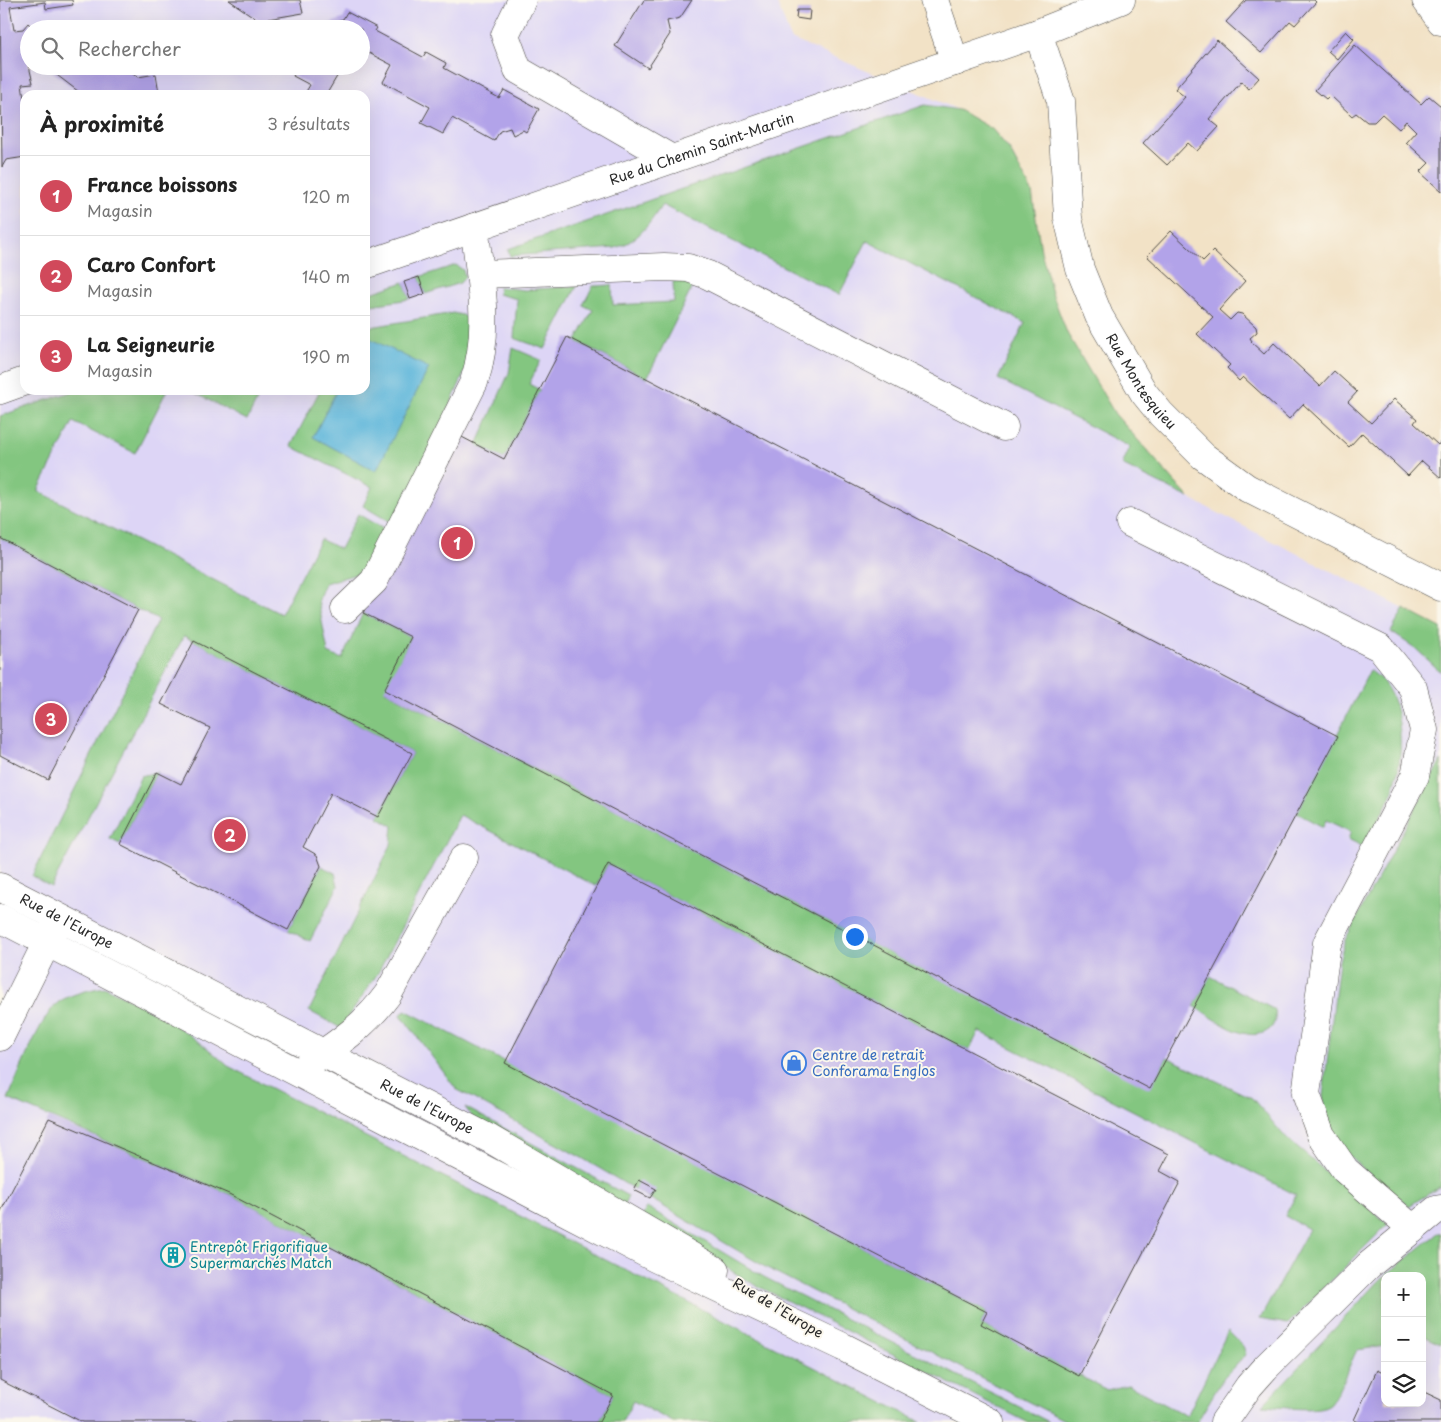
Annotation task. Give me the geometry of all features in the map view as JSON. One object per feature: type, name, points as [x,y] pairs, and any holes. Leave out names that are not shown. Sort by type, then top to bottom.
[{"type":"street","points":[[522,0],[504,35],[518,70],[672,159]]},
{"type":"street","points":[[934,0],[955,62]]},
{"type":"street","name":"Rue du Chemin Saint-Martin","points":[[370,263],[1038,33],[1121,0]]},
{"type":"street","points":[[1426,0],[1441,21]]},
{"type":"street","name":"Rue Montesquieu","points":[[1038,33],[1061,101],[1066,203],[1080,269],[1099,316],[1144,393],[1161,414],[1203,456],[1247,488],[1441,587]]},
{"type":"street","points":[[345,608],[374,581],[474,382],[484,337],[484,298],[474,227]]},
{"type":"street","points":[[481,274],[664,266],[688,268],[717,280],[1004,427]]},
{"type":"street","points":[[0,390],[20,383]]},
{"type":"street","points":[[1130,522],[1381,648],[1413,688],[1424,730],[1415,776],[1327,943],[1306,1094],[1321,1135],[1345,1170],[1413,1229]]},
{"type":"street","points":[[294,1072],[346,1039],[376,1010],[388,994],[464,858]]},
{"type":"street","name":"Rue de l'Europe","points":[[0,887],[522,1157],[843,1347]]},
{"type":"street","name":"Rue de l'Europe","points":[[0,918],[46,944],[655,1258],[843,1347],[990,1422]]},
{"type":"street","points":[[0,1037],[60,918]]},
{"type":"street","points":[[1224,1422],[1248,1386],[1369,1265],[1436,1210],[1441,1209]]},
{"type":"shaded area","points":[[0,0],[776,0],[791,39],[959,110],[992,129],[1009,148],[1032,192],[1041,251],[1052,293],[1067,333],[1115,414],[1189,498],[1441,628],[1441,1422],[0,1422]]},
{"type":"green space","points":[[925,105],[959,110],[992,129],[1009,149],[1032,192],[1041,251],[1052,293],[1067,333],[1115,414],[1189,498],[1122,465],[1130,447],[998,379],[1025,323],[867,241],[839,295],[662,205],[643,231],[631,241],[615,248],[510,256],[508,249]]},
{"type":"green space","points":[[456,265],[463,270],[465,277],[460,283],[425,294],[419,277]]},
{"type":"green space","points":[[673,281],[684,282],[693,286],[647,378],[576,341],[593,310],[583,305],[593,286],[612,285],[613,305],[674,302]]},
{"type":"green space","points":[[404,282],[410,299],[370,305],[370,293]]},
{"type":"green space","points":[[577,286],[545,349],[514,338],[517,299],[498,294],[499,287],[525,290]]},
{"type":"green space","points":[[453,313],[462,315],[469,320],[472,336],[467,367],[397,526],[363,506],[372,487],[291,446],[317,395],[370,395],[370,327]]},
{"type":"green space","points":[[513,348],[541,360],[529,384],[540,390],[504,459],[477,445],[509,373]]},
{"type":"green space","points":[[62,395],[164,395],[135,453],[73,422],[38,491],[281,614],[320,539],[340,549],[358,514],[392,534],[374,569],[325,583],[318,600],[328,653],[342,659],[363,613],[411,637],[385,691],[1150,1088],[1167,1057],[1252,1098],[1287,1139],[1388,1224],[1288,1324],[1260,1319],[1309,1229],[1285,1216],[1296,1195],[979,1031],[969,1051],[608,864],[596,886],[460,815],[378,973],[341,1028],[309,1011],[391,845],[393,826],[378,817],[412,753],[184,636],[51,887],[32,876],[158,620],[0,538],[0,416]]},
{"type":"green space","points":[[199,395],[260,395],[247,420]]},
{"type":"green space","points":[[1404,609],[1441,628],[1441,672],[1415,648],[1391,632]]},
{"type":"green space","points":[[1370,670],[1384,683],[1396,708],[1399,723],[1400,753],[1391,795],[1364,847],[1348,839],[1351,832],[1326,820],[1323,827],[1297,813]]},
{"type":"green space","points":[[1441,760],[1441,1186],[1409,1206],[1361,1167],[1344,1150],[1332,1131],[1323,1096],[1339,961],[1345,940]]},
{"type":"green space","points":[[157,772],[120,844],[110,839],[141,776]]},
{"type":"green space","points":[[321,866],[335,873],[338,886],[310,941],[288,930]]},
{"type":"green space","points":[[1210,976],[1275,1010],[1275,1020],[1272,1027],[1261,1034],[1241,1033],[1194,1006]]},
{"type":"green space","points":[[104,987],[137,1003],[185,1032],[228,1066],[921,1422],[673,1422],[633,1401],[622,1422],[599,1422],[613,1395],[229,1194],[8,1099],[31,1046],[53,1008],[60,1001],[71,996]]},
{"type":"green space","points":[[405,1010],[987,1312],[981,1324],[1107,1390],[1128,1385],[1187,1416],[1228,1331],[1243,1346],[1246,1354],[1224,1377],[1197,1422],[1068,1422],[767,1268],[582,1158],[456,1089],[401,1015]]},
{"type":"green space","points":[[465,1107],[628,1196],[624,1206],[476,1123]]},
{"type":"green space","points":[[647,1207],[764,1277],[1049,1422],[1027,1422],[750,1282],[642,1217]]},
{"type":"green space","points":[[1438,1233],[1441,1233],[1441,1344],[1426,1337],[1426,1272],[1390,1272]]},
{"type":"green space","points":[[1381,1279],[1381,1347],[1357,1350],[1331,1403],[1326,1406],[1309,1409],[1262,1406]]},
{"type":"water","points":[[370,338],[429,368],[376,471],[313,437],[334,395],[370,395]]},
{"type":"building","points":[[0,0],[72,0],[73,5],[46,9],[45,2],[10,7],[14,30],[20,29],[20,75],[31,75],[33,83],[22,84],[23,90],[20,90],[20,158],[6,160],[2,167]]},
{"type":"building","points":[[229,0],[300,0],[303,13],[258,20]]},
{"type":"building","points":[[644,0],[692,0],[680,18],[667,21],[670,34],[648,68],[615,46]]},
{"type":"building","points":[[1246,0],[1314,0],[1316,2],[1295,25],[1290,21],[1261,53],[1226,22]]},
{"type":"building","points":[[797,10],[810,10],[809,20],[796,18]]},
{"type":"building","points":[[347,12],[362,20],[340,20],[343,19]]},
{"type":"building","points":[[370,24],[377,28],[375,31],[423,57],[426,52],[446,63],[444,68],[499,98],[504,90],[539,109],[526,132],[523,130],[513,135],[510,128],[500,131],[494,141],[452,118],[443,134],[421,123],[430,107],[383,82],[392,65],[370,54]]},
{"type":"building","points":[[1346,31],[1354,39],[1337,59],[1328,51]]},
{"type":"building","points":[[1217,40],[1259,78],[1249,89],[1241,82],[1209,119],[1219,127],[1197,151],[1188,143],[1167,165],[1143,143],[1185,97],[1175,89]]},
{"type":"building","points":[[1355,45],[1421,104],[1429,96],[1441,106],[1441,191],[1420,172],[1429,163],[1406,142],[1416,131],[1406,121],[1399,129],[1382,114],[1374,122],[1367,122],[1356,113],[1352,116],[1330,95],[1326,99],[1315,90]]},
{"type":"building","points":[[57,75],[135,75],[138,77],[156,75],[159,90],[76,90]]},
{"type":"building","points":[[338,75],[329,90],[307,90],[310,85],[293,76]]},
{"type":"building","points":[[1171,231],[1203,261],[1213,251],[1245,281],[1219,310],[1230,320],[1237,313],[1242,314],[1256,327],[1257,332],[1250,338],[1251,342],[1264,354],[1274,343],[1320,386],[1334,371],[1357,392],[1348,402],[1371,423],[1394,399],[1417,419],[1414,423],[1438,445],[1441,441],[1441,478],[1422,461],[1408,476],[1362,433],[1349,447],[1303,404],[1289,419],[1243,377],[1239,381],[1227,368],[1230,365],[1197,334],[1213,317],[1147,256]]},
{"type":"building","points":[[419,277],[425,294],[410,299],[404,282]]},
{"type":"building","points":[[567,337],[1338,736],[1150,1089],[384,690],[411,637],[363,613],[456,434],[504,459]]},
{"type":"building","points":[[0,538],[138,610],[48,780],[0,755]]},
{"type":"building","points":[[194,641],[412,753],[378,817],[331,793],[303,847],[317,855],[321,866],[288,930],[120,844],[157,772],[181,784],[210,728],[161,704]]},
{"type":"building","points":[[608,864],[1169,1154],[1160,1171],[1180,1182],[1079,1376],[981,1324],[987,1312],[505,1063]]},
{"type":"building","name":"Entrepôt Frigorifique Supermarchés Match","points":[[49,1118],[229,1194],[613,1395],[599,1422],[82,1422],[0,1380],[0,1213]]},
{"type":"building","points":[[639,1180],[656,1189],[650,1198],[634,1190]]},
{"type":"building","points":[[1377,1370],[1381,1372],[1381,1407],[1426,1407],[1426,1393],[1441,1400],[1441,1422],[1359,1422],[1354,1420]]},
{"type":"place","name":"France boissons","points":[[457,543]]},
{"type":"place","name":"La Seigneurie","points":[[51,719]]},
{"type":"place","name":"Caro Confort","points":[[230,835]]},
{"type":"place","name":"Centre de retrait Conforama Englos","points":[[794,1063]]},
{"type":"place","name":"Entrepôt Frigorifique Supermarchés Match","points":[[173,1255]]}]
